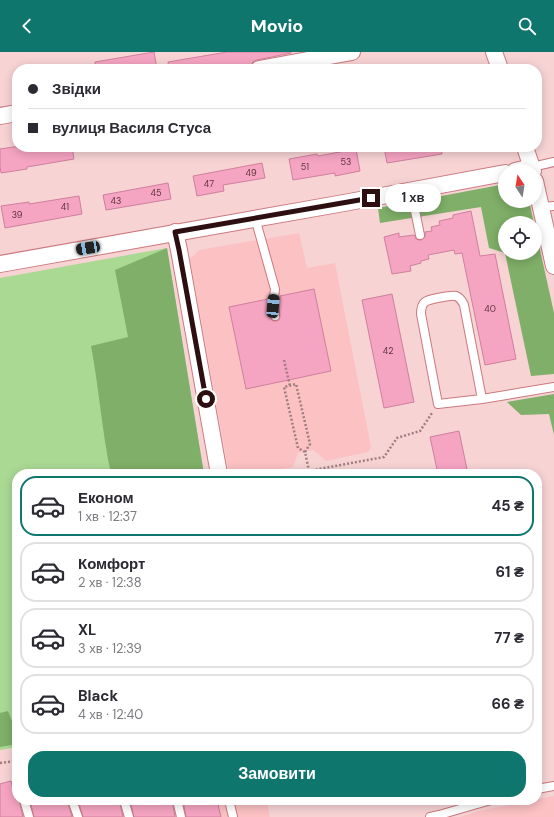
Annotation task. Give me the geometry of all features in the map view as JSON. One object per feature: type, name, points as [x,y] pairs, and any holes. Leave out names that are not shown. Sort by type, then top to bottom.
[{"type":"street","points":[[286,64],[352,52]]},
{"type":"street","points":[[494,52],[498,64]]},
{"type":"street","points":[[0,116],[12,114]]},
{"type":"street","points":[[527,152],[530,164]]},
{"type":"street","points":[[0,264],[498,174]]},
{"type":"street","points":[[542,195],[547,207],[554,266]]},
{"type":"street","points":[[175,232],[181,258],[218,469]]},
{"type":"lane","points":[[542,168],[554,162]]},
{"type":"lane","points":[[411,191],[420,235]]},
{"type":"lane","points":[[256,218],[260,239],[275,288],[273,306],[275,316]]},
{"type":"lane","points":[[482,399],[462,300],[457,296],[450,296],[425,302],[421,308],[421,314],[438,404],[482,399],[554,387]]},
{"type":"lane","points":[[542,788],[554,786]]},
{"type":"lane","points":[[25,805],[29,817]]},
{"type":"lane","points":[[74,805],[78,817]]},
{"type":"lane","points":[[125,805],[129,817]]},
{"type":"lane","points":[[178,805],[182,817]]},
{"type":"lane","points":[[230,805],[233,817]]},
{"type":"lane","points":[[430,817],[439,816],[475,805]]},
{"type":"path","points":[[284,360],[290,386]]},
{"type":"path","points":[[305,452],[298,448],[284,387],[296,384],[310,444],[305,452],[308,469]]},
{"type":"path","points":[[319,469],[384,457],[397,438],[420,431],[438,404]]},
{"type":"path","points":[[0,763],[12,762]]},
{"type":"shaded area","points":[[299,233],[307,268],[335,263],[371,447],[368,452],[326,461],[313,450],[298,453],[293,467],[282,469],[228,469],[190,259],[199,250]]},
{"type":"shaded area","points":[[12,781],[12,805],[267,805],[270,817],[0,817],[0,783]]},
{"type":"shaded area","points":[[554,796],[554,817],[460,817],[479,811],[509,805],[542,805],[542,798]]},
{"type":"green space","points":[[498,185],[498,208],[531,208],[532,216],[498,216],[498,251],[489,248],[481,207],[380,223],[378,208]]},
{"type":"green space","points":[[167,248],[203,469],[12,469],[12,748],[0,750],[0,278]]},
{"type":"green space","points":[[167,248],[203,469],[110,469],[91,346],[128,337],[115,270]]},
{"type":"green space","points":[[542,259],[554,313],[554,374],[531,376],[506,260],[542,260]]},
{"type":"green space","points":[[554,394],[554,435],[549,414],[521,415],[507,402]]},
{"type":"green space","points":[[8,711],[12,721],[12,745],[0,747],[0,713]]},
{"type":"building","points":[[154,52],[156,64],[95,64],[95,62]]},
{"type":"building","points":[[227,52],[291,52],[257,60],[252,64],[168,64],[168,62]]},
{"type":"building","points":[[12,147],[12,152],[73,152],[74,159],[1,173],[0,149]]},
{"type":"building","points":[[340,152],[357,152],[360,171],[335,176],[335,173],[293,180],[289,159],[317,154],[318,156]]},
{"type":"building","points":[[385,152],[442,152],[442,154],[387,163]]},
{"type":"building","points":[[262,163],[265,178],[223,185],[224,191],[197,196],[193,176]]},
{"type":"building","points":[[168,183],[171,199],[106,210],[103,195]]},
{"type":"building","points":[[79,196],[82,214],[5,228],[1,206],[29,202],[29,204]]},
{"type":"building","points":[[471,211],[480,256],[495,254],[516,359],[485,365],[462,253],[455,254],[454,250],[428,255],[429,259],[410,266],[411,271],[392,274],[384,237],[399,233],[399,237],[414,235],[416,239],[421,240],[425,237],[425,232],[432,231],[431,227],[440,225],[439,221],[453,218],[453,215]]},
{"type":"building","points":[[314,289],[331,371],[246,389],[229,307],[268,299],[270,317],[273,321],[276,321],[279,320],[280,317],[280,296]]},
{"type":"building","points":[[392,294],[414,402],[384,408],[362,300]]},
{"type":"building","points":[[459,431],[467,469],[437,469],[430,437]]},
{"type":"building","points":[[11,781],[12,805],[20,805],[23,817],[0,817],[0,784]]},
{"type":"building","points":[[31,805],[68,805],[72,817],[34,817]]},
{"type":"building","points":[[79,805],[120,805],[123,817],[83,817]]},
{"type":"building","points":[[131,805],[173,805],[175,817],[134,817]]},
{"type":"building","points":[[184,805],[218,805],[221,817],[186,817]]},
{"type":"route","points":[[206,399],[175,232],[371,198]]}]
